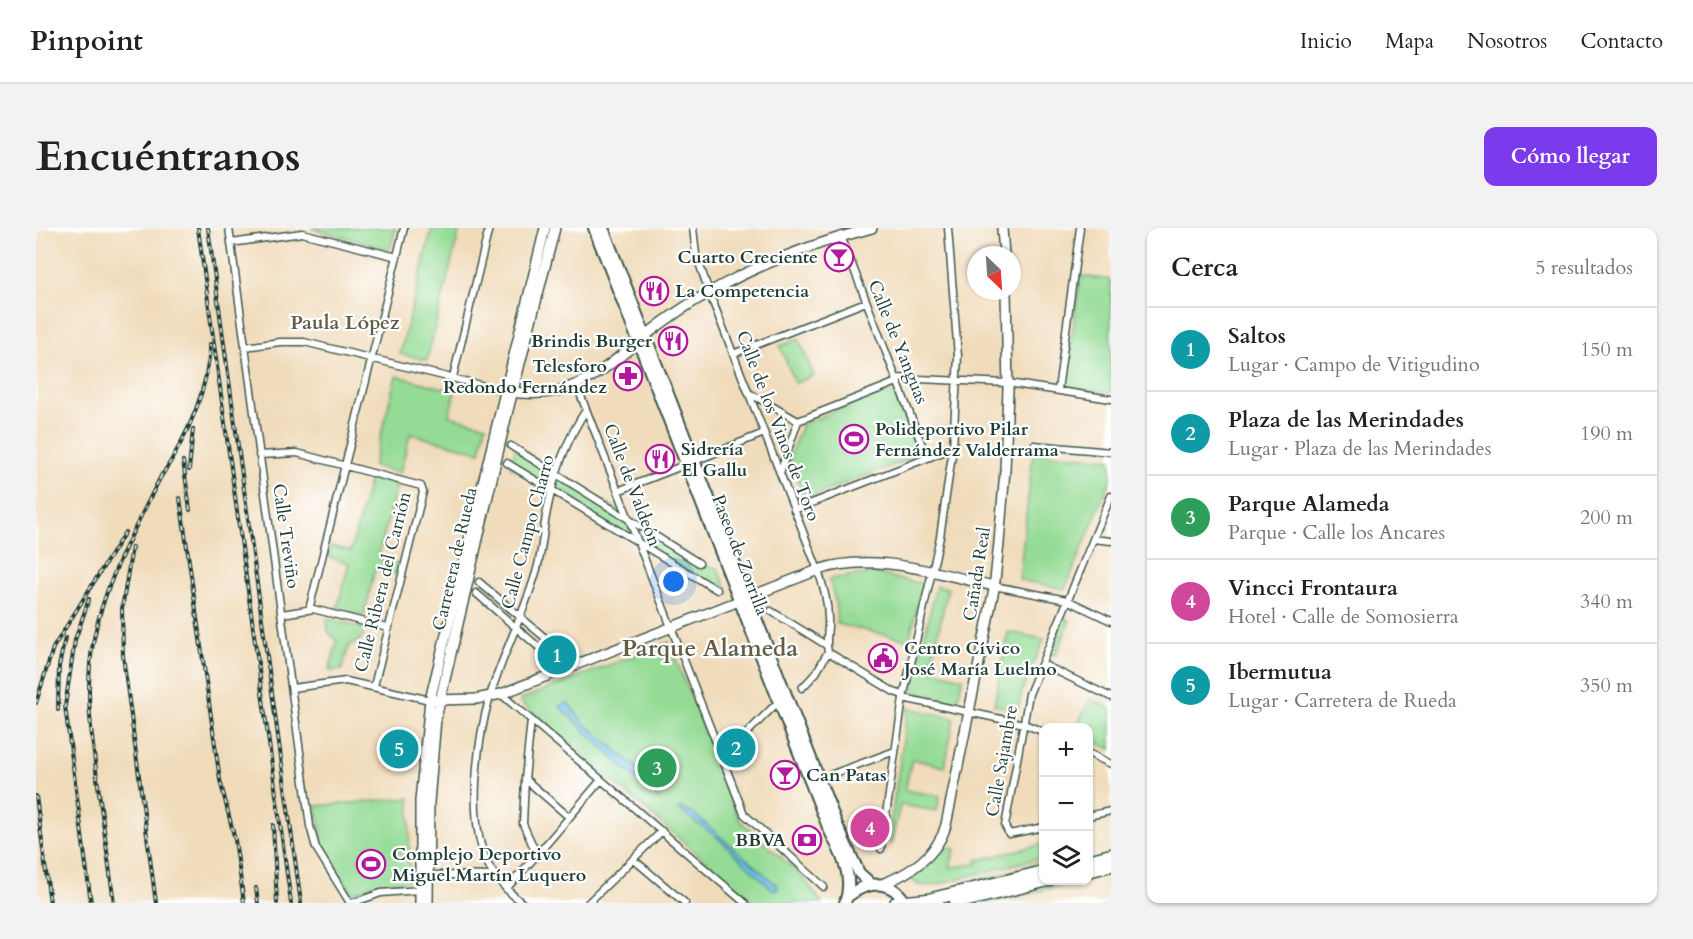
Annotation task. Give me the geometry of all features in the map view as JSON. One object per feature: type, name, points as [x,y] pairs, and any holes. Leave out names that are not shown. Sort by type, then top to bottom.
[{"type":"highway","points":[[1093,860],[1111,855]]},
{"type":"highway","points":[[1093,870],[1111,865]]},
{"type":"highway","points":[[902,900],[928,900],[1039,873]]},
{"type":"highway","points":[[956,903],[1039,882]]},
{"type":"main road","name":"Paseo de Zorrilla","points":[[594,228],[642,338],[691,462],[848,871],[850,885],[847,899]]},
{"type":"main road","name":"Paseo de Zorrilla","points":[[603,228],[642,338]]},
{"type":"main road","name":"Paseo de Zorrilla","points":[[745,599],[852,858],[859,873],[870,883],[847,899]]},
{"type":"main road","points":[[870,883],[882,884],[902,900]]},
{"type":"street","name":"Calle Treviño","points":[[229,228],[310,826],[316,848],[351,903]]},
{"type":"street","points":[[309,610],[404,228]]},
{"type":"street","points":[[453,377],[489,228]]},
{"type":"street","name":"Carretera de Rueda","points":[[420,903],[420,801],[435,700],[546,228]]},
{"type":"street","name":"Carretera de Rueda","points":[[509,391],[555,228]]},
{"type":"street","name":"Calle de los Vinos de Toro","points":[[693,228],[696,254],[818,570],[827,600],[829,620],[827,646]]},
{"type":"street","points":[[245,347],[280,342],[304,342],[509,391],[553,393],[577,386],[608,367],[642,338],[710,292],[765,265],[841,236],[872,228]]},
{"type":"street","points":[[881,849],[903,696],[932,573],[947,498],[953,448],[958,381],[957,314],[948,228]]},
{"type":"street","points":[[1002,228],[1003,246]]},
{"type":"street","points":[[1058,390],[1080,228]]},
{"type":"street","points":[[231,243],[303,231],[397,257]]},
{"type":"street","name":"Calle de Yanguas","points":[[841,236],[927,458]]},
{"type":"street","name":"Cañada Real","points":[[882,884],[902,876],[932,852],[942,840],[994,586],[1005,470],[1008,383],[1006,300]]},
{"type":"street","points":[[733,354],[866,302]]},
{"type":"street","points":[[779,473],[798,421],[897,380],[1008,383],[1111,399]]},
{"type":"street","name":"Calle de Valdeón","points":[[577,386],[744,814],[824,887]]},
{"type":"street","points":[[748,393],[798,421]]},
{"type":"street","name":"Calle Campo Charro","points":[[522,903],[506,890],[495,876],[481,844],[478,813],[478,764],[490,697],[521,618],[542,550],[556,474],[573,429],[586,410]]},
{"type":"street","points":[[618,491],[764,434]]},
{"type":"street","points":[[1034,445],[1111,452]]},
{"type":"street","points":[[511,446],[699,563]]},
{"type":"street","points":[[795,510],[953,448]]},
{"type":"street","points":[[259,455],[297,453],[345,465]]},
{"type":"street","points":[[507,463],[717,590]]},
{"type":"street","name":"Calle Ribera del Carrión","points":[[345,465],[421,486],[423,492],[374,686]]},
{"type":"street","name":"Calle Sajambre","points":[[1039,828],[1009,834],[1006,831],[1029,694],[1093,539],[1109,507],[1111,496]]},
{"type":"street","points":[[1093,539],[1111,541]]},
{"type":"street","points":[[292,688],[346,681],[435,700],[490,697],[818,570],[845,563],[870,562],[1067,600],[1111,621]]},
{"type":"street","points":[[476,593],[557,663],[569,658],[479,582]]},
{"type":"street","points":[[282,614],[309,610],[325,611],[388,628]]},
{"type":"street","points":[[771,611],[827,646],[894,693],[1024,724],[1039,730]]},
{"type":"street","points":[[802,688],[816,673],[827,646]]},
{"type":"street","points":[[1042,664],[1111,697]]},
{"type":"street","points":[[501,694],[745,903]]},
{"type":"street","name":"Carretera de Rueda","points":[[428,903],[429,802],[435,700]]},
{"type":"street","points":[[722,758],[776,705]]},
{"type":"street","points":[[531,720],[523,824],[537,855]]},
{"type":"street","points":[[819,779],[895,751]]},
{"type":"street","points":[[1093,755],[1111,764]]},
{"type":"street","points":[[525,779],[569,817]]},
{"type":"street","points":[[506,890],[601,780]]},
{"type":"street","points":[[1093,815],[1111,811]]},
{"type":"street","points":[[588,903],[662,831]]},
{"type":"street","points":[[633,859],[685,903]]},
{"type":"street","points":[[436,875],[495,876]]},
{"type":"street","points":[[902,876],[902,900]]},
{"type":"street","points":[[351,903],[391,891],[420,890]]},
{"type":"green space","points":[[311,228],[396,228],[390,250]]},
{"type":"green space","points":[[432,228],[460,228],[427,360],[400,354]]},
{"type":"green space","points":[[1080,276],[1111,280],[1111,393],[1065,387]]},
{"type":"green space","points":[[799,339],[814,376],[795,383],[780,346]]},
{"type":"green space","points":[[396,376],[455,391],[449,416],[486,425],[480,452],[410,434],[400,473],[373,466]]},
{"type":"green space","name":"Polideportivo Pilar Fernández Valderrama","points":[[887,391],[895,394],[919,455],[805,499],[789,458],[802,424]]},
{"type":"green space","points":[[516,446],[708,567],[718,568],[728,592],[724,594],[510,466]]},
{"type":"green space","points":[[1033,453],[1111,459],[1111,479],[1065,589],[1019,580]]},
{"type":"green space","points":[[370,478],[397,485],[378,558],[399,564],[397,575],[375,569],[364,616],[337,609],[349,563],[328,557],[331,546],[351,551]]},
{"type":"green space","points":[[872,573],[923,584],[909,640],[837,624],[836,604],[829,579]]},
{"type":"green space","points":[[936,586],[948,588],[930,670],[963,678],[957,702],[912,692]]},
{"type":"green space","points":[[1064,618],[1070,620],[1056,655],[1049,653]]},
{"type":"green space","points":[[327,619],[367,629],[359,641],[349,645],[342,670],[329,671],[337,642],[328,631]]},
{"type":"green space","points":[[1008,632],[1044,639],[1022,691],[1018,709],[994,705]]},
{"type":"green space","name":"Parque Alameda","points":[[669,642],[739,820],[801,875],[822,903],[755,903],[520,702],[521,699]]},
{"type":"green space","points":[[1090,699],[1111,709],[1111,749],[1093,741],[1093,723],[1078,723]]},
{"type":"green space","points":[[908,708],[954,718],[945,767],[912,759],[905,790],[940,796],[937,811],[900,805],[891,845],[888,841]]},
{"type":"green space","name":"Complejo Deportivo Miguel Martín Luquero","points":[[410,798],[409,881],[373,885],[352,894],[323,846],[316,806]]},
{"type":"green space","points":[[1039,845],[1039,858],[931,886],[918,885],[910,877],[946,847],[955,849],[950,867],[977,864],[977,860]]},
{"type":"green space","points":[[1039,862],[1039,867],[960,889],[959,884],[1020,869]]},
{"type":"green space","points":[[1047,885],[1065,885],[990,903],[972,903]]},
{"type":"water","points":[[568,703],[583,722],[636,767],[648,788],[660,799],[648,791],[559,706]]},
{"type":"water","points":[[681,808],[695,815],[776,884],[778,889],[773,890],[718,838],[679,810]]},
{"type":"railway","points":[[198,228],[291,903]]},
{"type":"railway","points":[[208,228],[301,903]]},
{"type":"railway","points":[[159,480],[194,415],[205,380],[210,344]]},
{"type":"railway","points":[[189,470],[193,429]]},
{"type":"railway","points":[[183,461],[190,510]]},
{"type":"railway","points":[[114,903],[91,732],[90,661],[98,620],[113,577],[162,474]]},
{"type":"railway","points":[[180,498],[220,780],[235,840],[244,903]]},
{"type":"railway","points":[[36,703],[53,648],[125,532]]},
{"type":"railway","points":[[132,547],[122,609],[123,656],[156,903]]},
{"type":"railway","points":[[89,599],[75,640],[65,706],[91,903]]},
{"type":"railway","points":[[58,710],[59,666],[65,638]]},
{"type":"railway","points":[[36,796],[50,903]]},
{"type":"railway","points":[[273,825],[277,903]]},
{"type":"railway","points":[[256,888],[258,903]]},
{"type":"place","name":"Cuarto Creciente","points":[[839,257]]},
{"type":"place","name":"La Competencia","points":[[654,291]]},
{"type":"place","name":"Brindis Burger","points":[[673,341]]},
{"type":"place","name":"Telesforo Redondo Fernández","points":[[628,376]]},
{"type":"place","name":"Polideportivo Pilar Fernández Valderrama","points":[[854,439]]},
{"type":"place","name":"Sidrería El Gallu","points":[[660,459]]},
{"type":"place","name":"Saltos","points":[[557,655]]},
{"type":"place","name":"Centro Cívico José María Luelmo","points":[[883,658]]},
{"type":"place","name":"Plaza de las Merindades","points":[[736,748]]},
{"type":"place","name":"Ibermutua","points":[[399,749]]},
{"type":"place","name":"Parque Alameda","points":[[657,768]]},
{"type":"place","name":"Can Patas","points":[[785,775]]},
{"type":"place","name":"Vincci Frontaura","points":[[870,828]]},
{"type":"place","name":"BBVA","points":[[807,840]]},
{"type":"place","name":"Complejo Deportivo Miguel Martín Luquero","points":[[371,864]]},
{"type":"district","name":"Paula López","points":[[345,322]]},
{"type":"district","name":"Parque Alameda","points":[[710,648]]}]
